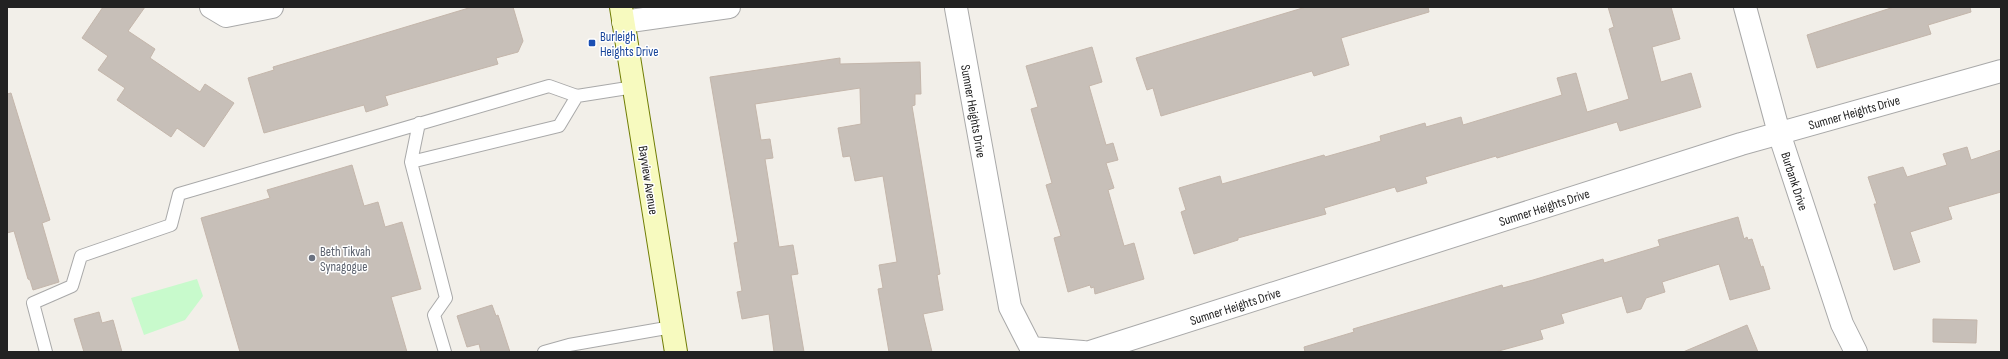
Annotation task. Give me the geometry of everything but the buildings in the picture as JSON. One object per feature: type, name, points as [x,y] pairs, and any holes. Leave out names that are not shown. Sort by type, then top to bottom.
[{"type":"main road","name":"Bayview Avenue","points":[[622,14],[676,352]]},
{"type":"street","points":[[211,7],[226,16],[272,7]]},
{"type":"street","points":[[622,14],[729,7]]},
{"type":"street","name":"Sumner Heights Drive","points":[[957,7],[1010,307],[1031,348],[1084,352]]},
{"type":"street","name":"Burbank Drive","points":[[1745,7],[1779,133],[1842,324],[1856,352]]},
{"type":"street","name":"Sumner Heights Drive","points":[[1090,352],[1779,133],[2001,71]]},
{"type":"lane","points":[[46,352],[33,303],[72,286],[81,256],[171,225],[179,194],[549,86],[577,96],[634,87]]},
{"type":"lane","points":[[411,162],[559,126],[577,96]]},
{"type":"lane","points":[[419,124],[411,162],[446,298],[434,315],[445,352]]},
{"type":"lane","points":[[544,352],[569,345],[672,327]]},
{"type":"green space","points":[[197,279],[203,296],[185,320],[144,335],[131,298]]},
{"type":"place","name":"Burleigh Heights Drive","points":[[592,43]]},
{"type":"place","name":"Beth Tikvah Synagogue","points":[[312,258]]}]
